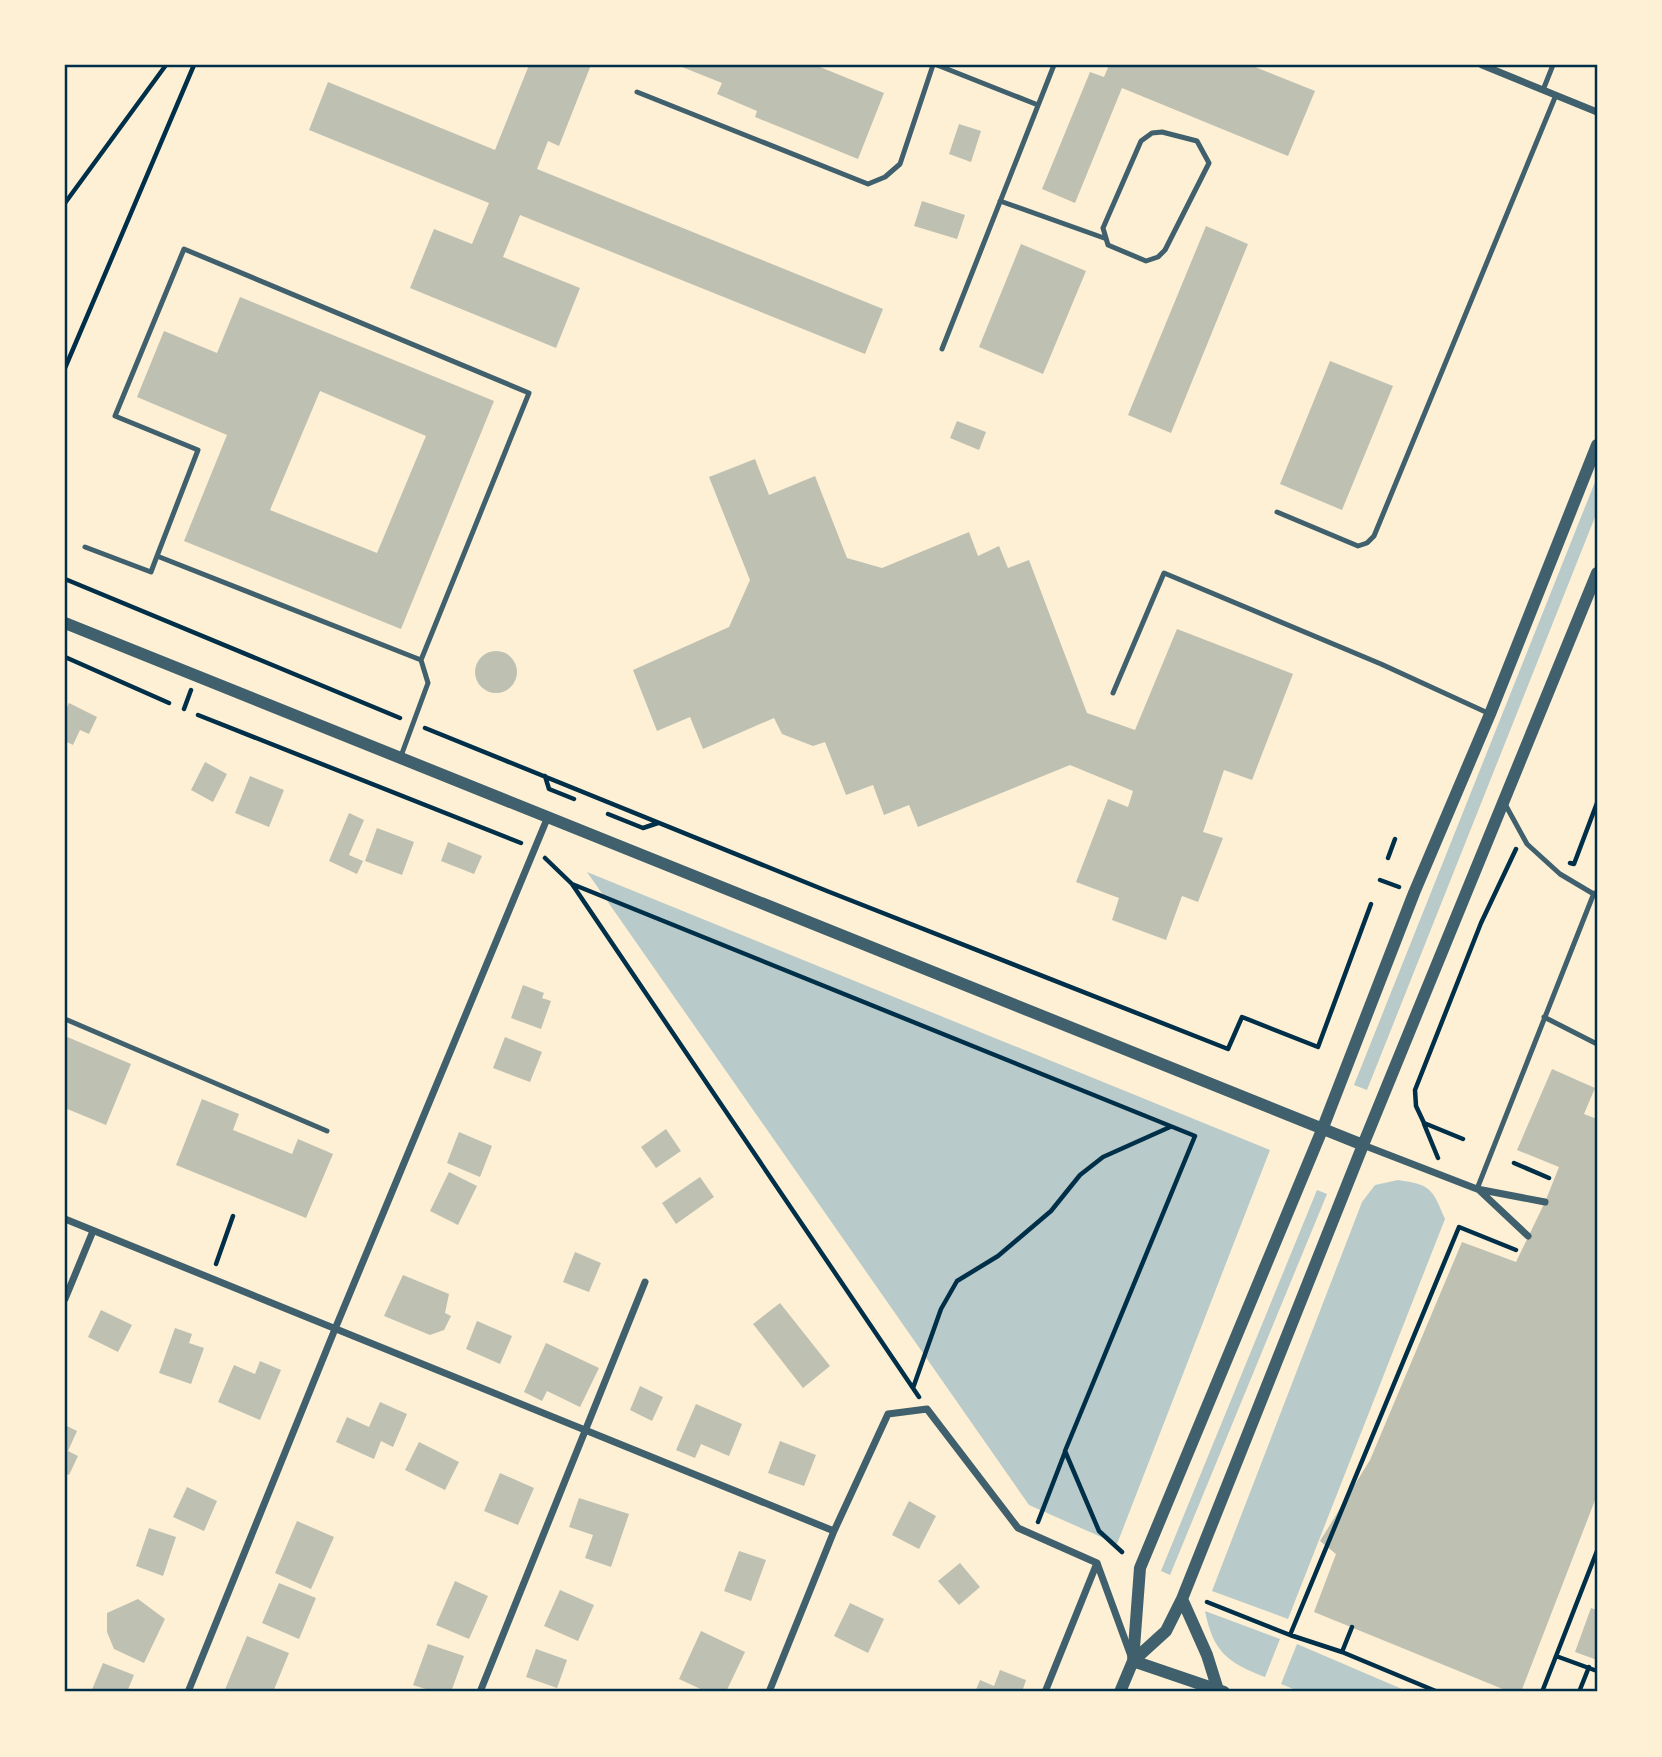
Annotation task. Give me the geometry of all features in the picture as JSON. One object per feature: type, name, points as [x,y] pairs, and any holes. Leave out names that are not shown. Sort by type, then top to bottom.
[{"type":"street","points":[[1482,65],[1597,112]]},
{"type":"street","points":[[1120,1692],[1133,1661],[1140,1568],[1322,1130],[1414,893],[1490,713],[1597,445]]},
{"type":"street","points":[[1133,1661],[1166,1631],[1182,1600],[1363,1145],[1597,573]]},
{"type":"street","points":[[65,624],[1322,1130],[1477,1189],[1545,1202]]},
{"type":"street","points":[[188,1692],[335,1329],[547,819]]},
{"type":"street","points":[[1477,1189],[1528,1236]]},
{"type":"street","points":[[65,1219],[834,1531]]},
{"type":"street","points":[[65,1299],[93,1231]]},
{"type":"street","points":[[480,1692],[645,1282]]},
{"type":"street","points":[[769,1692],[834,1531],[888,1414],[928,1409],[1017,1528],[1097,1563],[1133,1661]]},
{"type":"street","points":[[1045,1692],[1097,1563]]},
{"type":"street","points":[[1182,1600],[1220,1691]]},
{"type":"street","points":[[1133,1661],[1220,1691]]},
{"type":"lane","points":[[637,92],[868,184],[885,177],[900,164],[935,65],[1038,105]]},
{"type":"lane","points":[[942,349],[1054,65]]},
{"type":"lane","points":[[1543,90],[1553,65]]},
{"type":"lane","points":[[1277,512],[1358,545],[1367,543],[1374,536],[1556,95]]},
{"type":"lane","points":[[1000,201],[1104,238],[1108,245],[1146,261],[1158,257],[1165,250],[1209,163],[1197,141],[1162,132],[1152,132],[1141,141],[1103,228],[1104,238]]},
{"type":"lane","points":[[85,547],[151,572],[198,450],[115,416],[184,249],[529,393],[421,660],[428,683],[400,759]]},
{"type":"lane","points":[[158,556],[421,660]]},
{"type":"lane","points":[[1113,693],[1164,573],[1490,713]]},
{"type":"lane","points":[[1477,1189],[1544,1017],[1596,894],[1560,874],[1527,844],[1504,802]]},
{"type":"lane","points":[[1544,1017],[1597,1044]]},
{"type":"lane","points":[[65,1019],[327,1131]]},
{"type":"path","points":[[65,203],[166,65]]},
{"type":"path","points":[[65,368],[194,65]]},
{"type":"path","points":[[65,579],[412,723],[1228,1049],[1242,1017],[1318,1047],[1371,904]]},
{"type":"path","points":[[65,657],[169,703]]},
{"type":"path","points":[[198,715],[535,848],[572,884],[928,1409]]},
{"type":"path","points":[[545,776],[548,789],[574,799]]},
{"type":"path","points":[[1562,859],[1574,864],[1597,803]]},
{"type":"path","points":[[608,814],[643,828],[658,822]]},
{"type":"path","points":[[1440,1165],[1416,1106],[1415,1090],[1481,923],[1523,835]]},
{"type":"path","points":[[1388,858],[1395,839]]},
{"type":"path","points":[[572,884],[1195,1136],[1065,1451],[1034,1535]]},
{"type":"path","points":[[1424,1123],[1463,1139]]},
{"type":"path","points":[[913,1388],[941,1309],[957,1281],[998,1255],[1051,1211],[1080,1175],[1103,1157],[1171,1126]]},
{"type":"path","points":[[1514,1163],[1549,1178]]},
{"type":"path","points":[[210,1279],[233,1216]]},
{"type":"path","points":[[1290,1635],[1458,1227],[1516,1250]]},
{"type":"path","points":[[1065,1451],[1099,1531],[1122,1552]]},
{"type":"path","points":[[1542,1692],[1597,1551]]},
{"type":"path","points":[[1207,1602],[1290,1635],[1342,1652],[1438,1692]]},
{"type":"path","points":[[1342,1652],[1352,1627]]},
{"type":"path","points":[[1556,1656],[1597,1671]]},
{"type":"path","points":[[1579,1692],[1589,1667]]},
{"type":"shaded area","points":[[1597,477],[1597,512],[1367,1090],[1354,1085]]},
{"type":"shaded area","points":[[587,872],[1270,1150],[1117,1544],[1029,1505]]},
{"type":"shaded area","points":[[1398,1180],[1424,1186],[1429,1190],[1445,1219],[1288,1619],[1212,1591],[1362,1202],[1375,1185]]},
{"type":"shaded area","points":[[1317,1190],[1327,1194],[1170,1575],[1161,1571]]},
{"type":"shaded area","points":[[1205,1611],[1280,1639],[1265,1677],[1241,1667],[1224,1654],[1213,1637]]},
{"type":"shaded area","points":[[1297,1644],[1409,1692],[1301,1692],[1281,1684]]},
{"type":"building","points":[[529,65],[591,65],[559,146],[548,141],[537,169],[883,309],[865,354],[520,215],[503,257],[580,288],[556,348],[410,288],[434,229],[472,244],[489,203],[309,130],[328,82],[495,150]]},
{"type":"building","points":[[677,65],[815,65],[884,93],[858,159],[755,117],[757,111],[717,94],[722,83]]},
{"type":"building","points":[[1109,65],[1250,65],[1315,91],[1288,156],[1122,88],[1075,203],[1042,189],[1090,72],[1104,77]]},
{"type":"building","points":[[959,124],[981,131],[971,162],[949,154]]},
{"type":"building","points":[[922,201],[965,215],[957,239],[914,226]]},
{"type":"building","points":[[1206,226],[1248,244],[1171,433],[1128,415]]},
{"type":"building","points":[[1021,244],[1086,271],[1043,374],[979,347]]},
{"type":"building","points":[[240,297],[494,401],[401,629],[184,541],[227,435],[137,397],[164,331],[217,353]],"holes":[[[320,391],[426,436],[377,553],[270,510]]]},
{"type":"building","points":[[1330,361],[1393,386],[1342,510],[1280,484]]},
{"type":"building","points":[[957,421],[986,432],[979,450],[950,438]]},
{"type":"building","points":[[755,459],[769,495],[815,476],[847,558],[882,568],[969,532],[978,556],[999,546],[1008,568],[1029,560],[1087,713],[1135,730],[1177,629],[1293,674],[1252,780],[1224,770],[1203,832],[1223,838],[1198,902],[1182,896],[1166,940],[1112,920],[1119,898],[1076,882],[1108,799],[1128,807],[1133,791],[1070,765],[918,827],[909,805],[884,815],[873,785],[846,795],[825,742],[813,746],[782,734],[774,718],[703,749],[690,717],[657,731],[633,670],[729,627],[750,580],[709,477]]},
{"type":"building","points":[[496,651],[511,657],[517,672],[511,687],[496,693],[481,687],[475,672],[481,657]]},
{"type":"building","points":[[69,703],[97,717],[89,734],[80,730],[73,745],[65,741],[65,711]]},
{"type":"building","points":[[205,762],[227,774],[213,802],[191,790]]},
{"type":"building","points":[[250,776],[284,790],[269,827],[235,813]]},
{"type":"building","points":[[349,813],[364,820],[349,855],[363,861],[357,874],[329,861]]},
{"type":"building","points":[[377,828],[414,842],[402,875],[365,861]]},
{"type":"building","points":[[448,842],[482,856],[474,874],[441,861]]},
{"type":"building","points":[[523,985],[544,993],[542,998],[551,1001],[541,1029],[511,1018]]},
{"type":"building","points":[[65,1036],[131,1064],[106,1125],[65,1108]]},
{"type":"building","points":[[505,1037],[542,1052],[530,1082],[493,1068]]},
{"type":"building","points":[[1552,1069],[1595,1088],[1584,1114],[1597,1119],[1597,1495],[1521,1692],[1510,1692],[1314,1612],[1336,1554],[1320,1541],[1370,1460],[1462,1242],[1516,1262],[1545,1202],[1559,1167],[1517,1150]]},
{"type":"building","points":[[202,1099],[239,1114],[233,1130],[292,1154],[298,1139],[333,1154],[306,1218],[176,1165]]},
{"type":"building","points":[[666,1129],[681,1151],[656,1168],[641,1147]]},
{"type":"building","points":[[459,1132],[492,1146],[480,1177],[447,1163]]},
{"type":"building","points":[[449,1172],[477,1186],[458,1225],[430,1211]]},
{"type":"building","points":[[700,1177],[714,1197],[676,1224],[662,1203]]},
{"type":"building","points":[[575,1252],[601,1263],[589,1292],[563,1282]]},
{"type":"building","points":[[403,1275],[449,1294],[445,1313],[451,1316],[444,1330],[430,1335],[384,1316]]},
{"type":"building","points":[[780,1303],[830,1366],[803,1388],[753,1324]]},
{"type":"building","points":[[101,1310],[132,1325],[118,1352],[88,1337]]},
{"type":"building","points":[[477,1321],[512,1336],[500,1364],[466,1349]]},
{"type":"building","points":[[175,1328],[192,1334],[189,1343],[204,1348],[191,1384],[159,1373]]},
{"type":"building","points":[[546,1343],[599,1368],[580,1407],[547,1391],[542,1401],[524,1392]]},
{"type":"building","points":[[260,1361],[281,1370],[260,1420],[218,1402],[234,1365],[255,1374]]},
{"type":"building","points":[[640,1386],[663,1397],[652,1421],[630,1410]]},
{"type":"building","points":[[380,1402],[407,1414],[393,1447],[381,1441],[374,1459],[336,1442],[347,1417],[369,1427]]},
{"type":"building","points":[[696,1404],[742,1424],[729,1456],[701,1444],[695,1458],[676,1450]]},
{"type":"building","points":[[65,1425],[77,1431],[68,1451],[78,1456],[69,1475],[65,1473]]},
{"type":"building","points":[[780,1441],[816,1455],[804,1486],[768,1473]]},
{"type":"building","points":[[419,1442],[459,1462],[445,1490],[405,1470]]},
{"type":"building","points":[[500,1473],[534,1488],[518,1525],[484,1511]]},
{"type":"building","points":[[187,1487],[217,1501],[204,1531],[173,1517]]},
{"type":"building","points":[[579,1498],[629,1514],[611,1567],[585,1558],[593,1535],[569,1527]]},
{"type":"building","points":[[909,1501],[936,1516],[919,1549],[892,1535]]},
{"type":"building","points":[[297,1521],[334,1537],[311,1589],[275,1573]]},
{"type":"building","points":[[149,1528],[176,1537],[163,1576],[136,1566]]},
{"type":"building","points":[[739,1551],[766,1560],[751,1601],[724,1591]]},
{"type":"building","points":[[960,1563],[980,1587],[959,1605],[938,1581]]},
{"type":"building","points":[[455,1581],[488,1596],[469,1639],[436,1625]]},
{"type":"building","points":[[279,1583],[316,1598],[299,1639],[262,1623]]},
{"type":"building","points":[[560,1590],[594,1605],[578,1641],[544,1626]]},
{"type":"building","points":[[138,1599],[165,1619],[144,1663],[114,1649],[107,1632],[107,1613]]},
{"type":"building","points":[[850,1603],[884,1619],[868,1653],[834,1636]]},
{"type":"building","points":[[1591,1608],[1597,1610],[1597,1660],[1575,1652]]},
{"type":"building","points":[[701,1631],[745,1652],[726,1692],[707,1692],[679,1679]]},
{"type":"building","points":[[247,1636],[289,1653],[273,1692],[224,1692]]},
{"type":"building","points":[[428,1644],[464,1656],[451,1692],[435,1692],[413,1685]]},
{"type":"building","points":[[536,1649],[567,1660],[557,1688],[526,1677]]},
{"type":"building","points":[[103,1663],[134,1675],[127,1692],[91,1692]]},
{"type":"building","points":[[1000,1670],[1026,1680],[1022,1692],[975,1692],[980,1680],[994,1686]]}]
